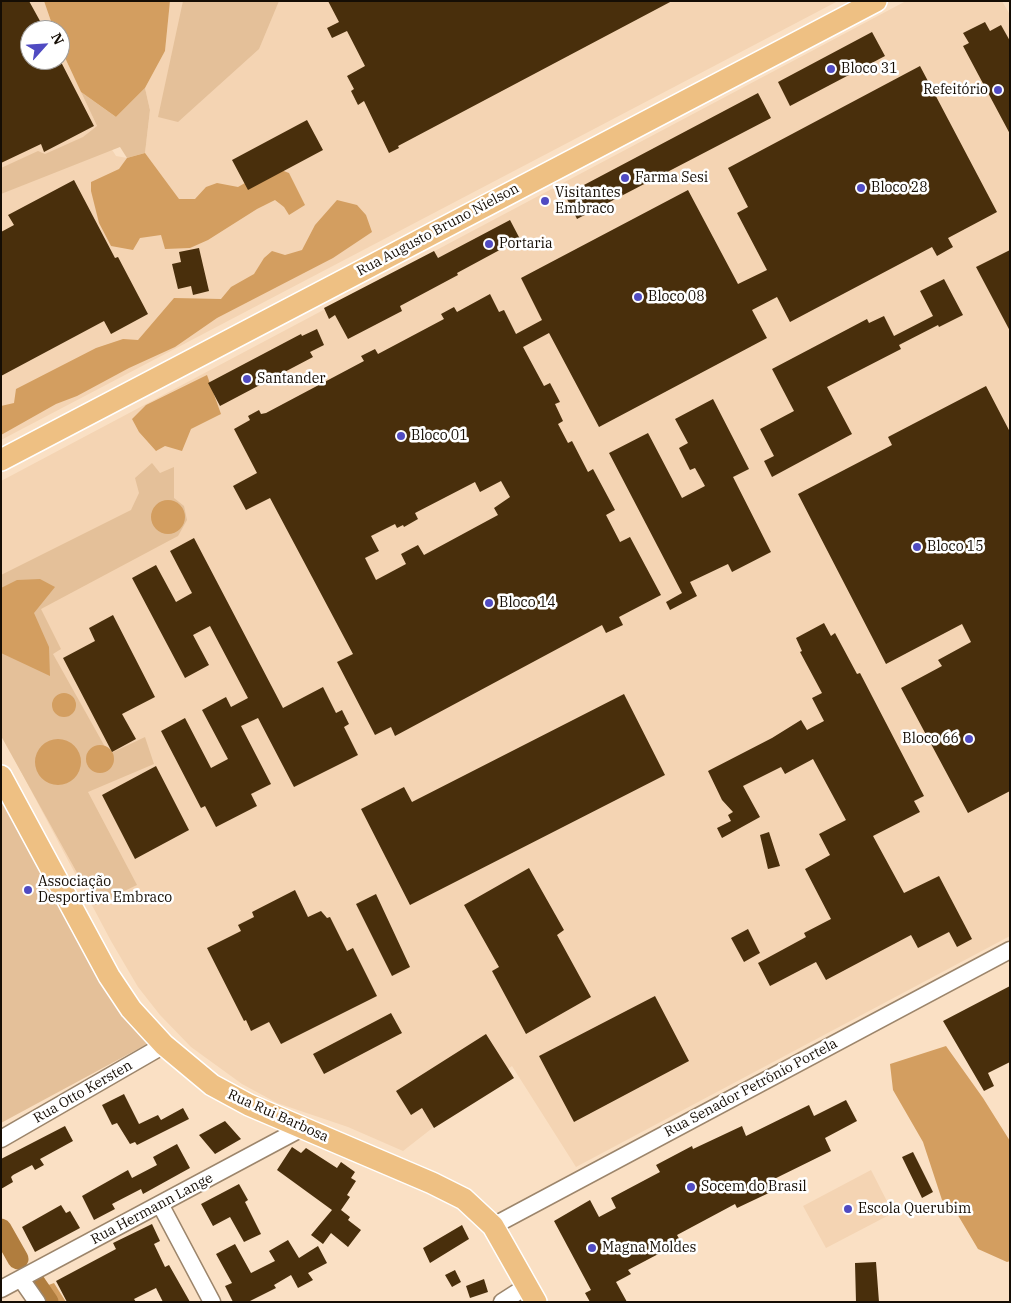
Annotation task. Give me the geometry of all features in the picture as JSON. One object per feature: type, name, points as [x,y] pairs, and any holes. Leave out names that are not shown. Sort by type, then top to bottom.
[{"type":"main road","name":"Rua Augusto Bruno Nielson","points":[[1,460],[876,1]]},
{"type":"main road","name":"Rua Rui Barbosa","points":[[1,776],[109,976],[137,1015],[164,1045],[212,1085],[249,1106],[448,1190],[474,1208],[493,1226],[532,1294]]},
{"type":"street","name":"Rua Senador Petrônio Portela","points":[[493,1226],[1010,950]]},
{"type":"street","name":"Rua Otto Kersten","points":[[1,1139],[164,1045]]},
{"type":"street","name":"Rua Hermann Lange","points":[[1,1289],[302,1128]]},
{"type":"street","points":[[160,1204],[212,1302]]},
{"type":"street","points":[[21,1279],[37,1302]]},
{"type":"street","points":[[502,1302],[532,1294]]},
{"type":"shaded area","points":[[1,1],[44,1],[51,20],[20,20],[20,70],[70,70],[70,68],[97,126],[116,156],[127,158],[145,153],[150,110],[145,88],[165,51],[170,1],[838,1],[1,440]]},
{"type":"shaded area","points":[[44,1],[170,1],[165,51],[145,88],[116,117],[81,92],[70,68],[70,20],[51,20]]},
{"type":"shaded area","points":[[183,1],[279,1],[259,49],[178,122],[158,117]]},
{"type":"shaded area","points":[[906,1],[1002,1],[1010,15],[1010,936],[576,1167],[512,1066],[403,1151],[348,1127],[277,1103],[242,1084],[191,1047],[160,1015],[138,987],[111,941],[1,734],[1,481]]},
{"type":"shaded area","points":[[145,88],[150,110],[145,153],[127,158],[120,147],[1,194],[1,168],[38,151],[45,154],[83,137],[97,126],[81,92],[116,117]]},
{"type":"shaded area","points":[[145,153],[179,199],[195,199],[206,187],[217,183],[238,187],[273,167],[289,173],[305,205],[289,215],[284,207],[275,200],[208,240],[190,248],[165,249],[161,235],[140,238],[133,250],[111,246],[99,223],[91,191],[91,182],[119,169],[127,158]]},
{"type":"shaded area","points":[[337,200],[357,205],[366,215],[372,232],[333,258],[217,318],[175,347],[129,368],[77,396],[56,404],[1,435],[1,406],[14,403],[16,389],[96,348],[123,339],[138,340],[174,298],[221,299],[231,287],[254,274],[264,258],[272,251],[285,255],[302,250],[315,225]]},
{"type":"shaded area","points":[[207,375],[221,414],[191,429],[182,451],[165,446],[156,451],[139,432],[132,419],[146,405]]},
{"type":"shaded area","points":[[152,463],[160,473],[174,467],[174,498],[184,506],[187,520],[178,536],[41,609],[61,649],[53,654],[109,754],[145,737],[154,764],[88,792],[137,885],[95,905],[1,736],[1,575],[131,510],[139,493],[135,478]]},
{"type":"shaded area","points":[[168,500],[180,505],[185,517],[180,529],[168,534],[156,529],[151,517],[156,505]]},
{"type":"shaded area","points":[[40,579],[55,587],[34,613],[49,647],[50,676],[1,653],[1,588],[17,580]]},
{"type":"shaded area","points":[[64,693],[73,696],[76,705],[73,714],[64,717],[55,714],[52,705],[55,696]]},
{"type":"shaded area","points":[[53,739],[63,739],[77,749],[81,762],[77,775],[71,781],[63,785],[53,785],[39,775],[35,767],[35,757],[45,743]]},
{"type":"shaded area","points":[[100,745],[110,749],[114,759],[110,769],[100,773],[90,769],[86,759],[90,749]]},
{"type":"shaded area","name":"Associação Desportiva Embraco","points":[[1,791],[149,1043],[1,1123]]},
{"type":"shaded area","points":[[946,1046],[983,1098],[1010,1141],[1010,1261],[1007,1262],[978,1249],[956,1212],[942,1200],[923,1142],[893,1090],[890,1064]]},
{"type":"shaded area","name":"Escola Querubim","points":[[871,1170],[893,1213],[826,1248],[803,1206]]},
{"type":"shaded area","points":[[54,1283],[66,1302],[41,1302],[32,1291]]},
{"type":"building","points":[[1,1],[29,1],[39,20],[20,20],[20,70],[65,70],[94,126],[44,152],[41,144],[1,163]]},
{"type":"building","points":[[328,1],[672,1],[398,146],[399,148],[389,153],[364,101],[358,105],[351,91],[354,89],[347,76],[365,66],[347,31],[332,38],[327,28],[339,22]]},
{"type":"building","name":"Refeitório","points":[[985,22],[990,31],[1001,25],[1010,41],[1010,134],[963,46],[969,43],[963,33]]},
{"type":"building","name":"Bloco 31","points":[[872,32],[885,56],[790,106],[778,82]]},
{"type":"building","points":[[920,66],[997,212],[948,238],[953,247],[937,256],[932,247],[790,322],[777,297],[752,310],[767,338],[599,427],[549,333],[523,347],[544,386],[550,383],[560,402],[555,404],[563,421],[558,424],[568,443],[572,441],[588,472],[593,469],[615,510],[606,515],[620,542],[630,537],[661,595],[619,617],[623,625],[606,633],[602,625],[395,736],[391,727],[375,735],[337,662],[353,654],[270,498],[246,510],[233,486],[257,473],[234,429],[250,420],[248,416],[259,410],[261,414],[266,413],[364,361],[361,356],[375,349],[378,354],[444,319],[441,314],[454,307],[457,312],[490,294],[499,312],[504,310],[516,334],[542,320],[521,278],[688,190],[738,284],[767,270],[737,213],[748,207],[728,168]],"holes":[[[501,481],[510,497],[494,508],[498,515],[424,555],[418,545],[401,554],[406,564],[376,580],[365,558],[379,551],[371,536],[395,524],[397,528],[403,525],[404,527],[418,519],[415,513],[475,482],[480,492]]]},
{"type":"building","points":[[758,93],[771,118],[577,219],[565,195]]},
{"type":"building","points":[[307,120],[323,150],[248,190],[232,160]]},
{"type":"building","points":[[74,180],[115,258],[118,257],[148,314],[111,334],[104,321],[1,376],[1,232],[14,225],[8,215]]},
{"type":"building","points":[[510,220],[520,239],[400,306],[402,311],[348,339],[335,315],[329,319],[324,308],[434,251],[438,258]]},
{"type":"building","points":[[199,248],[209,291],[193,295],[191,286],[178,289],[172,264],[181,262],[179,252]]},
{"type":"building","points":[[1010,250],[1010,331],[976,267]]},
{"type":"building","points":[[944,279],[963,315],[939,327],[938,325],[899,345],[901,349],[827,387],[852,434],[772,477],[764,461],[774,456],[760,429],[794,411],[772,369],[867,319],[869,323],[884,316],[894,336],[933,316],[920,291]]},
{"type":"building","points":[[317,329],[324,345],[310,352],[313,357],[220,406],[208,383],[301,334],[302,336]]},
{"type":"building","name":"Bloco 15","points":[[986,386],[1010,432],[1010,791],[968,813],[901,688],[942,666],[938,660],[971,642],[962,624],[886,664],[798,494],[892,445],[888,437]]},
{"type":"building","points":[[713,399],[749,469],[733,477],[771,552],[732,572],[728,564],[690,582],[697,596],[670,610],[666,602],[682,593],[609,453],[648,433],[682,498],[705,486],[695,468],[690,470],[679,448],[688,443],[675,419]]},
{"type":"building","points":[[194,538],[283,708],[323,687],[336,713],[342,710],[349,724],[344,727],[358,755],[294,787],[258,718],[241,726],[271,784],[251,794],[257,806],[216,827],[205,806],[201,808],[161,731],[185,718],[211,768],[228,759],[202,710],[226,697],[231,707],[248,698],[210,626],[193,635],[209,665],[185,678],[132,578],[156,565],[176,602],[192,593],[170,551]]},
{"type":"building","points":[[113,615],[155,697],[122,714],[136,739],[112,752],[63,658],[95,641],[89,628]]},
{"type":"building","points":[[824,623],[831,636],[835,633],[857,674],[860,673],[924,796],[914,801],[920,812],[873,836],[904,893],[939,876],[972,939],[957,947],[949,932],[918,948],[911,935],[826,980],[816,962],[770,986],[758,963],[806,937],[804,933],[831,919],[805,869],[830,855],[819,834],[846,820],[813,759],[785,774],[781,767],[743,786],[760,817],[722,838],[717,828],[731,821],[728,815],[733,812],[722,800],[708,771],[772,738],[801,720],[807,730],[824,721],[812,698],[822,693],[800,652],[802,651],[796,638]]},
{"type":"building","points":[[624,694],[665,775],[410,905],[361,809],[404,787],[412,802]]},
{"type":"building","points":[[156,766],[189,830],[135,859],[102,795]]},
{"type":"building","points":[[769,832],[780,866],[768,869],[760,835]]},
{"type":"building","points":[[529,868],[564,930],[557,935],[591,997],[526,1034],[492,971],[499,967],[464,905]]},
{"type":"building","points":[[295,890],[308,917],[321,911],[327,918],[330,917],[347,951],[353,948],[377,996],[281,1044],[269,1022],[251,1031],[246,1020],[244,1021],[207,948],[241,931],[238,925],[254,917],[252,912]]},
{"type":"building","points":[[376,894],[410,967],[392,976],[356,904]]},
{"type":"building","points":[[748,929],[760,953],[744,962],[731,938]]},
{"type":"building","points":[[1010,986],[1010,1062],[988,1073],[994,1086],[984,1091],[943,1021]]},
{"type":"building","points":[[655,996],[689,1061],[574,1122],[539,1056]]},
{"type":"building","points":[[391,1013],[402,1033],[324,1074],[313,1054]]},
{"type":"building","points":[[486,1034],[514,1078],[434,1128],[422,1108],[411,1115],[396,1091]]},
{"type":"building","points":[[124,1094],[139,1124],[158,1115],[161,1120],[183,1108],[189,1119],[137,1145],[135,1142],[130,1144],[117,1123],[112,1125],[102,1105]]},
{"type":"building","points":[[846,1100],[857,1121],[825,1138],[831,1151],[768,1182],[773,1191],[737,1208],[735,1204],[677,1235],[681,1242],[628,1270],[631,1274],[616,1282],[627,1302],[590,1302],[585,1293],[591,1290],[554,1221],[590,1200],[599,1217],[616,1208],[611,1198],[660,1172],[656,1165],[692,1146],[693,1149],[742,1126],[746,1136],[809,1105],[814,1116]]},
{"type":"building","points":[[225,1121],[241,1139],[215,1154],[199,1135]]},
{"type":"building","points":[[65,1126],[73,1141],[40,1159],[44,1165],[35,1170],[32,1165],[13,1175],[11,1177],[13,1182],[1,1189],[1,1159]]},
{"type":"building","points":[[177,1144],[190,1168],[143,1194],[141,1189],[112,1204],[115,1209],[94,1220],[82,1196],[128,1170],[132,1178],[157,1165],[153,1157]]},
{"type":"building","points":[[292,1147],[301,1153],[306,1148],[337,1168],[341,1162],[355,1172],[351,1178],[356,1181],[347,1195],[350,1197],[341,1210],[350,1217],[348,1220],[361,1230],[348,1247],[331,1233],[323,1244],[311,1235],[332,1210],[277,1170]]},
{"type":"building","points":[[913,1152],[933,1192],[922,1198],[902,1157]]},
{"type":"building","points":[[239,1184],[248,1200],[245,1202],[261,1234],[244,1242],[230,1217],[213,1226],[201,1204]]},
{"type":"building","points":[[61,1205],[66,1213],[70,1211],[80,1228],[35,1252],[22,1227]]},
{"type":"building","points":[[152,1224],[160,1241],[154,1244],[165,1267],[169,1265],[190,1302],[163,1302],[156,1288],[134,1299],[136,1302],[67,1302],[56,1281],[116,1249],[113,1243]]},
{"type":"building","points":[[462,1225],[469,1239],[430,1263],[423,1248]]},
{"type":"building","points":[[288,1240],[299,1258],[318,1246],[327,1263],[308,1273],[313,1280],[298,1288],[291,1275],[274,1285],[276,1288],[248,1302],[233,1302],[225,1286],[232,1283],[216,1254],[235,1244],[251,1273],[275,1261],[269,1251]]},
{"type":"building","points":[[876,1262],[879,1302],[856,1302],[855,1263]]},
{"type":"building","points":[[455,1270],[461,1282],[452,1287],[445,1275]]},
{"type":"building","points":[[484,1279],[488,1292],[470,1298],[466,1286]]},
{"type":"waterway","points":[[1,1229],[18,1259]]},
{"type":"waterway","points":[[35,1283],[48,1302]]},
{"type":"place","name":"Bloco 31","points":[[831,69]]},
{"type":"place","name":"Refeitório","points":[[998,90]]},
{"type":"place","name":"Farma Sesi","points":[[625,178]]},
{"type":"place","name":"Bloco 28","points":[[861,188]]},
{"type":"place","name":"Visitantes Embraco","points":[[545,201]]},
{"type":"place","name":"Portaria","points":[[489,244]]},
{"type":"place","name":"Bloco 08","points":[[638,297]]},
{"type":"place","name":"Santander","points":[[247,379]]},
{"type":"place","name":"Bloco 01","points":[[401,436]]},
{"type":"place","name":"Bloco 15","points":[[917,547]]},
{"type":"place","name":"Bloco 14","points":[[489,603]]},
{"type":"place","name":"Bloco 66","points":[[969,739]]},
{"type":"place","name":"Associação Desportiva Embraco","points":[[28,890]]},
{"type":"place","name":"Socem do Brasil","points":[[691,1187]]},
{"type":"place","name":"Escola Querubim","points":[[848,1209]]},
{"type":"place","name":"Magna Moldes","points":[[592,1248]]}]
